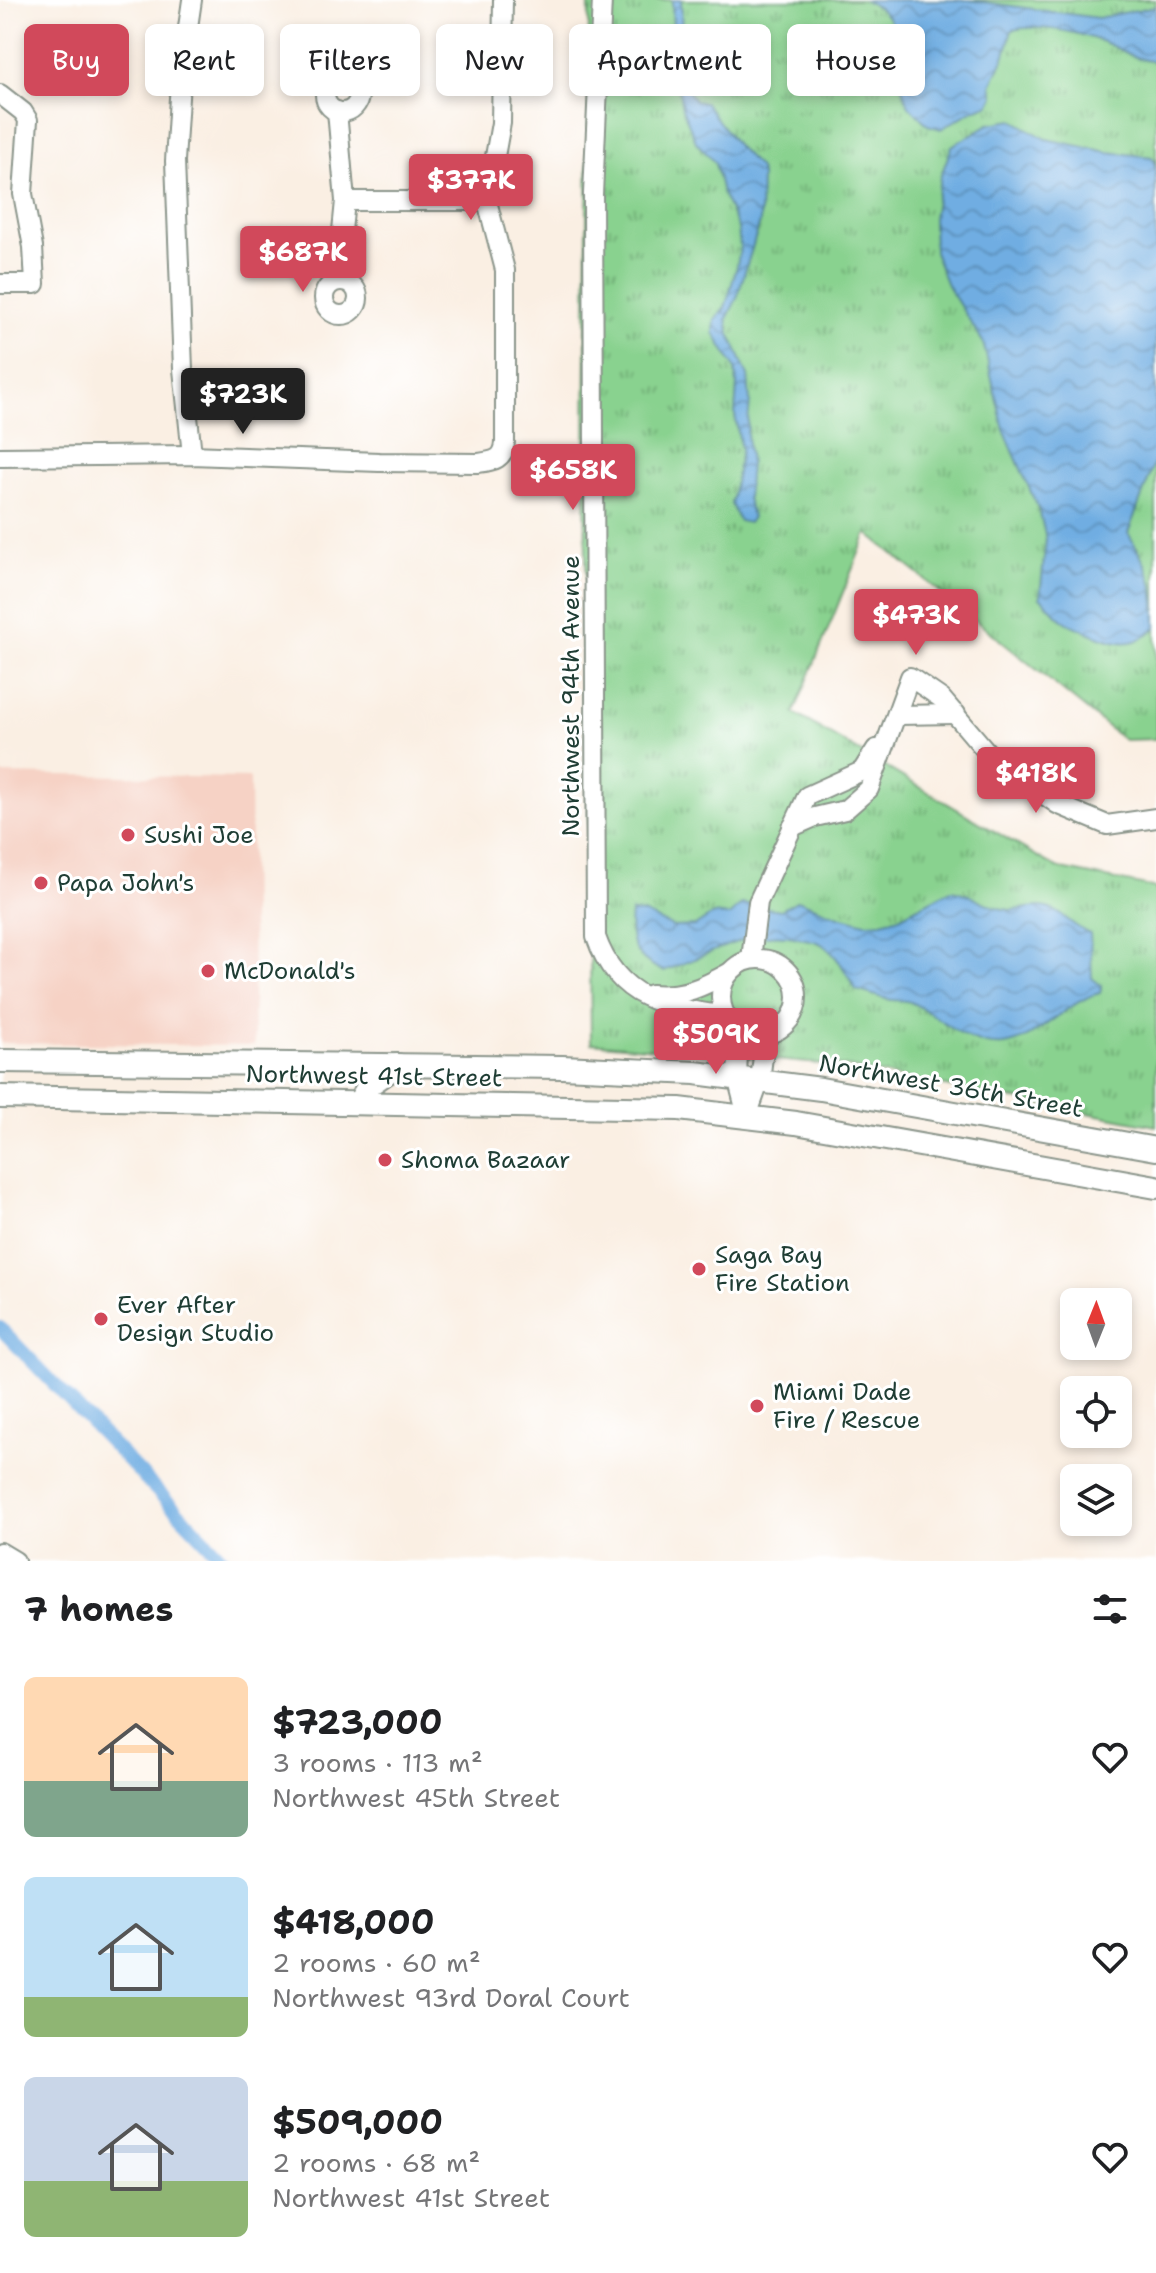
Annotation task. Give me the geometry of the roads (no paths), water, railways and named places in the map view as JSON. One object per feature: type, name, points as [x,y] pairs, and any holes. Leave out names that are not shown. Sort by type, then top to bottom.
[{"type":"main road","name":"Northwest 41st Street","points":[[0,1061],[562,1067],[737,1077]]},
{"type":"main road","points":[[178,1099],[180,1063]]},
{"type":"main road","points":[[225,1100],[259,1080],[274,1064],[280,1082],[305,1101]]},
{"type":"main road","points":[[359,1102],[369,1085],[398,1065]]},
{"type":"main road","points":[[561,1105],[562,1067]]},
{"type":"main road","name":"Northwest 36th Street","points":[[737,1077],[1156,1149]]},
{"type":"main road","name":"Northwest 41st Street","points":[[0,1097],[561,1105],[663,1108],[747,1116]]},
{"type":"main road","points":[[747,1116],[1156,1187]]},
{"type":"main road","points":[[1126,1181],[1133,1145]]},
{"type":"street","points":[[192,0],[180,82],[175,161],[183,369],[192,455]]},
{"type":"street","points":[[0,457],[192,455],[364,462],[494,461],[502,453],[505,442],[505,270],[487,201],[501,123],[503,0]]},
{"type":"street","name":"Northwest 94th Avenue","points":[[602,0],[593,194],[596,937],[604,959],[637,992],[660,1003],[733,1022]]},
{"type":"street","points":[[0,94],[23,112],[28,120],[23,194],[33,247],[35,284],[0,284]]},
{"type":"street","points":[[337,111],[345,201],[337,281]]},
{"type":"street","points":[[345,201],[487,201]]},
{"type":"street","points":[[792,827],[815,817],[845,810],[869,789],[910,677],[942,699],[993,759],[1057,804],[1107,825],[1156,818]]},
{"type":"street","points":[[898,715],[956,714]]},
{"type":"street","points":[[637,992],[666,995],[700,989],[730,972],[753,951],[758,902],[807,796],[862,771],[898,715]]},
{"type":"street","points":[[733,1022],[748,1033],[766,1034],[784,1026],[797,1005],[798,992],[787,969],[753,951]]},
{"type":"street","points":[[730,972],[721,995],[733,1022],[737,1077],[747,1116]]},
{"type":"street","points":[[747,1116],[760,1080],[766,1034]]},
{"type":"street","points":[[0,1552],[15,1561]]},
{"type":"water","points":[[672,0],[681,0],[681,24],[673,24]]},
{"type":"water","points":[[864,0],[969,0],[1098,18],[1156,6],[1156,62],[1066,31],[1044,28],[1012,30],[991,85],[994,96],[990,104],[941,129],[928,125],[909,106],[905,96],[925,96],[925,24],[890,24],[879,8]]},
{"type":"water","points":[[680,96],[692,96],[695,101],[705,103],[738,147],[758,167],[761,175],[760,222],[737,298],[727,319],[729,332],[748,376],[750,465],[747,498],[752,517],[748,523],[739,521],[731,504],[741,450],[735,415],[735,368],[714,333],[715,320],[725,308],[737,266],[740,247],[738,228],[722,193],[715,163],[696,142]]},
{"type":"water","points":[[1013,120],[1046,139],[1108,152],[1152,157],[1156,168],[1156,459],[1128,533],[1150,577],[1156,627],[1148,635],[1131,642],[1105,639],[1071,625],[1040,597],[1046,539],[1040,513],[1004,430],[983,342],[947,285],[934,252],[933,218],[940,178],[952,146],[989,124]]},
{"type":"water","points":[[951,890],[1002,909],[1047,908],[1090,934],[1092,978],[1102,986],[1100,993],[1075,1004],[1027,1037],[1004,1045],[991,1045],[966,1037],[910,1002],[856,990],[834,955],[815,941],[762,936],[729,945],[663,971],[639,955],[632,941],[631,912],[643,913],[673,927],[695,926],[713,914],[729,916],[742,904],[781,910],[798,900],[839,916],[866,923],[882,922],[899,917]]},
{"type":"waterway","points":[[0,1328],[225,1561]]},
{"type":"place","name":"Sushi Joe","points":[[128,835]]},
{"type":"place","name":"Papa John's","points":[[41,883]]},
{"type":"place","name":"McDonald's","points":[[208,971]]},
{"type":"place","name":"Shoma Bazaar","points":[[385,1160]]},
{"type":"place","name":"Saga Bay Fire Station","points":[[699,1269]]},
{"type":"place","name":"Ever After Design Studio","points":[[101,1319]]},
{"type":"place","name":"Miami Dade Fire / Rescue","points":[[757,1406]]}]
